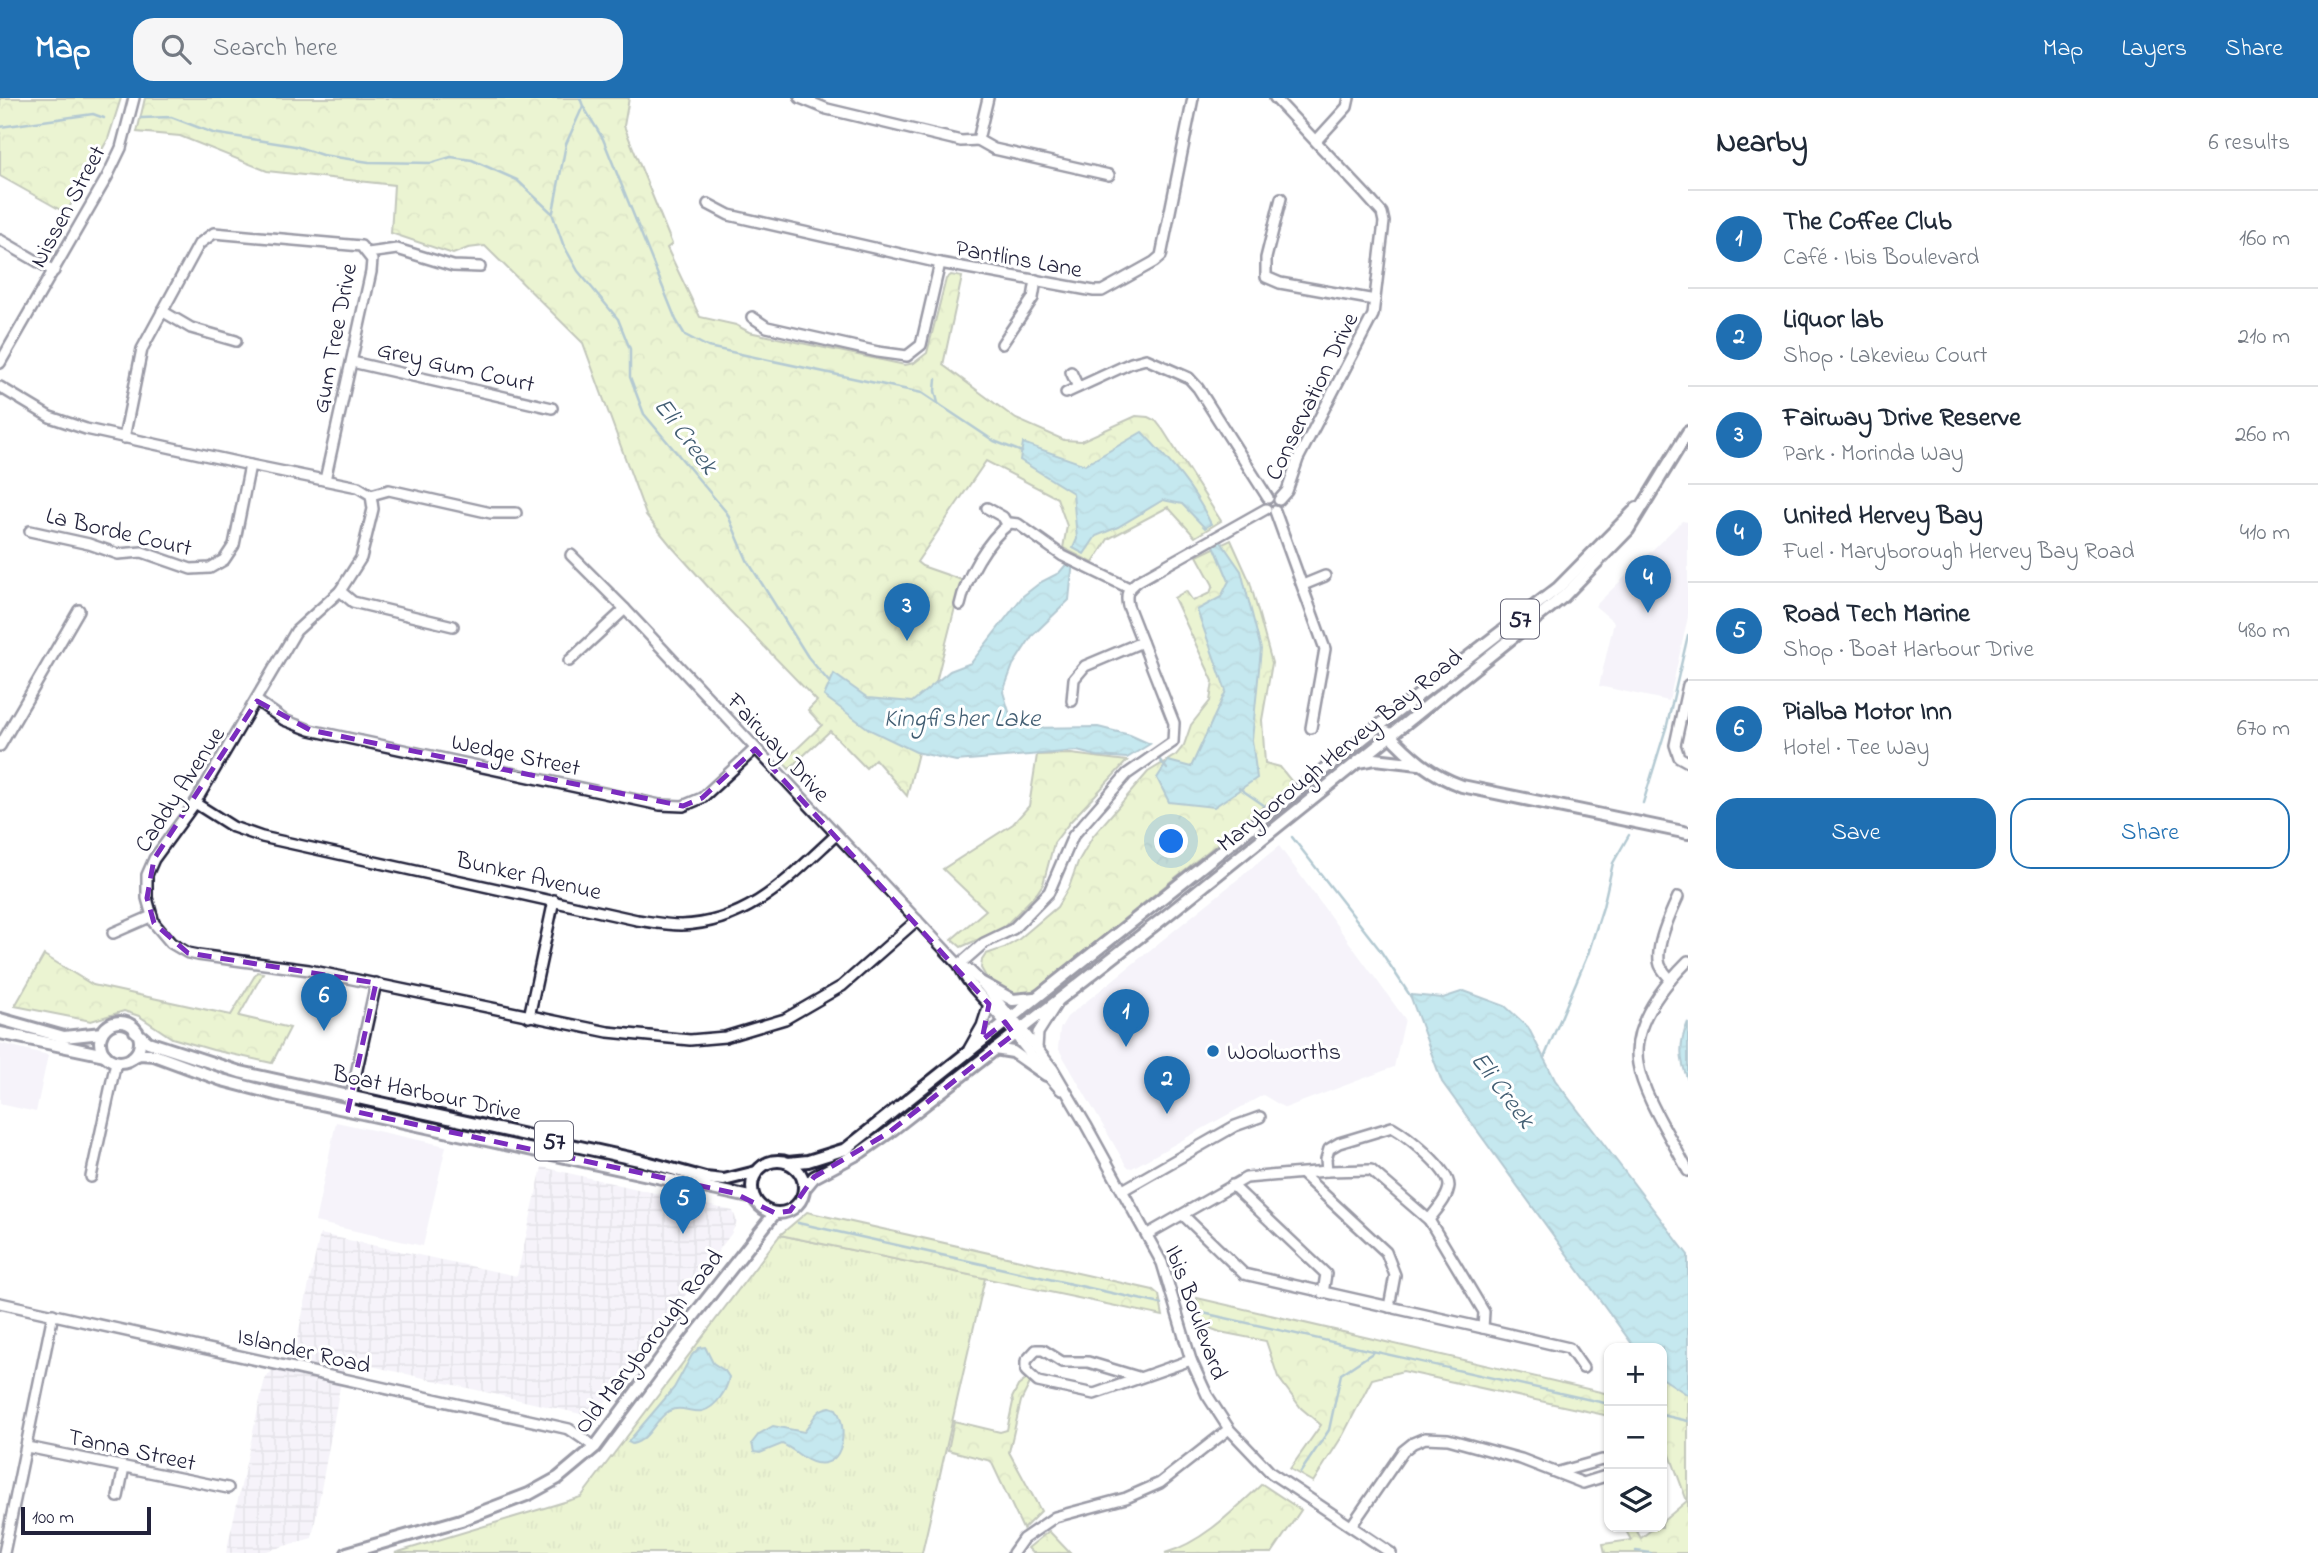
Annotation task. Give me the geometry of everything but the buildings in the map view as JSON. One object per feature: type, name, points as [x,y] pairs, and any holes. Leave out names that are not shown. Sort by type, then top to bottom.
[{"type":"main road","name":"Maryborough Hervey Bay Road","points":[[804,1189],[814,1177],[861,1152],[995,1049],[1564,596],[1628,530],[1688,432]]},
{"type":"main road","name":"Maryborough Hervey Bay Road","points":[[788,1163],[808,1161],[846,1149],[1380,725],[1558,588],[1647,498]]},
{"type":"main road","points":[[1380,725],[1419,764],[1443,779],[1462,786],[1688,833]]},
{"type":"main road","points":[[1357,762],[1375,759],[1419,764]]},
{"type":"main road","points":[[982,983],[1013,1000],[1036,998]]},
{"type":"main road","name":"57","points":[[0,1019],[64,1037],[102,1033],[108,1026],[116,1023],[125,1023],[135,1031]]},
{"type":"main road","points":[[133,1056],[139,1044],[135,1031]]},
{"type":"main road","name":"Boat Harbour Drive","points":[[135,1031],[149,1042],[240,1072],[639,1160],[705,1178],[724,1180],[756,1172]]},
{"type":"main road","points":[[0,1033],[104,1055],[116,1062]]},
{"type":"main road","points":[[102,1033],[100,1042],[104,1055]]},
{"type":"main road","points":[[995,1049],[1013,1052],[1046,1074]]},
{"type":"main road","name":"Boat Harbour Drive","points":[[133,1056],[154,1055],[222,1080],[754,1198]]},
{"type":"main road","name":"57","points":[[116,1062],[133,1056]]},
{"type":"main road","name":"57","points":[[756,1172],[764,1165],[777,1161],[788,1163]]},
{"type":"main road","points":[[788,1163],[801,1174],[804,1189]]},
{"type":"main road","points":[[754,1198],[751,1185],[756,1172]]},
{"type":"main road","name":"57","points":[[754,1198],[764,1210],[775,1213],[790,1211],[800,1202],[804,1189]]},
{"type":"main road","name":"Old Maryborough Road","points":[[347,1553],[461,1520],[529,1494],[558,1478],[595,1447],[673,1342],[775,1213]]},
{"type":"street","name":"Nissen Street","points":[[0,363],[107,177],[121,148],[134,98]]},
{"type":"street","points":[[800,98],[827,109],[949,139],[978,140],[993,149],[1109,175]]},
{"type":"street","points":[[978,140],[988,98]]},
{"type":"street","name":"Pantlins Lane","points":[[708,204],[729,215],[940,263],[1094,291],[1102,290],[1161,256],[1193,98]]},
{"type":"street","name":"Conservation Drive","points":[[1275,98],[1382,213],[1384,222],[1373,315],[1303,449],[1287,491],[1279,500]]},
{"type":"street","points":[[1316,141],[1346,107],[1349,98]]},
{"type":"street","points":[[1281,198],[1266,258],[1266,277],[1280,283],[1375,300]]},
{"type":"street","name":"Gum Tree Drive","points":[[124,438],[142,349],[199,244],[215,233],[361,246],[372,260],[371,272],[325,480]]},
{"type":"street","points":[[0,240],[54,271]]},
{"type":"street","points":[[368,253],[397,249],[453,266],[480,267]]},
{"type":"street","points":[[751,317],[778,330],[907,356],[921,345],[940,263]]},
{"type":"street","points":[[1002,344],[1027,309],[1037,280]]},
{"type":"street","points":[[162,311],[191,328],[236,341]]},
{"type":"street","points":[[1066,393],[1130,363],[1146,359],[1189,378],[1268,498]]},
{"type":"street","name":"Grey Gum Court","points":[[352,362],[552,408]]},
{"type":"street","points":[[1071,372],[1079,387]]},
{"type":"street","points":[[0,387],[50,417],[124,438],[358,487],[371,495],[389,490],[491,513],[516,513]]},
{"type":"street","name":"La Borde Court","points":[[30,531],[89,544],[118,554],[142,552],[191,569],[210,568],[224,560],[234,545],[250,465]]},
{"type":"street","name":"Caddy Avenue","points":[[371,495],[373,509],[360,558],[340,591],[296,632],[195,803],[154,859],[147,875],[146,898],[152,916],[171,943],[188,953],[309,970],[529,1017],[621,1033],[690,1040],[725,1037],[785,1019],[842,986],[917,920]]},
{"type":"street","points":[[1271,510],[1280,507],[1279,500],[1274,496],[1265,502],[1271,510],[1303,585],[1325,649],[1311,728]]},
{"type":"street","points":[[987,508],[1003,517],[1007,524]]},
{"type":"street","name":"Conservation Drive","points":[[1129,589],[1138,580],[1271,510]]},
{"type":"street","points":[[959,965],[985,943],[1013,929],[1049,892],[1073,836],[1128,774],[1173,742],[1174,723],[1128,606],[1126,598],[1129,589],[1063,555],[1018,524],[1007,524]]},
{"type":"street","points":[[960,605],[965,583],[974,567],[1007,524]]},
{"type":"street","name":"Fairway Drive","points":[[571,555],[625,609],[959,965],[969,970],[982,983],[1017,1031]]},
{"type":"street","points":[[1303,585],[1325,576]]},
{"type":"street","points":[[340,591],[353,603],[453,626]]},
{"type":"street","points":[[569,661],[625,609]]},
{"type":"street","points":[[0,746],[79,610]]},
{"type":"street","points":[[1072,701],[1073,684],[1078,672],[1092,662],[1142,642]]},
{"type":"street","points":[[1688,685],[1675,745],[1679,757],[1688,762]]},
{"type":"street","name":"Wedge Street","points":[[257,701],[284,720],[310,730],[660,805],[683,806],[702,798],[755,749]]},
{"type":"street","name":"Bunker Avenue","points":[[195,803],[233,827],[262,837],[638,920],[679,925],[712,921],[751,907],[782,884],[836,835]]},
{"type":"street","points":[[1670,979],[1660,965],[1659,956],[1666,923],[1678,897]]},
{"type":"street","points":[[529,1017],[554,900]]},
{"type":"street","points":[[113,933],[152,916]]},
{"type":"street","points":[[1688,961],[1670,979],[1641,1030],[1637,1046],[1638,1063],[1654,1105],[1688,1171]]},
{"type":"street","name":"Fairway Drive","points":[[959,965],[962,975],[989,1004],[1009,1020]]},
{"type":"street","points":[[348,1110],[376,984]]},
{"type":"street","points":[[1037,1048],[1038,1033],[1060,998]]},
{"type":"street","points":[[968,1051],[982,1026],[989,1004]]},
{"type":"street","name":"Ibis Boulevard","points":[[1017,1031],[1037,1048],[1053,1069],[1148,1234],[1162,1263],[1191,1360],[1207,1395],[1229,1429],[1271,1473],[1391,1553]]},
{"type":"street","name":"Ibis Boulevard","points":[[1017,1031],[1046,1074],[1071,1101]]},
{"type":"street","points":[[91,1177],[116,1062]]},
{"type":"street","points":[[1123,1190],[1235,1126],[1260,1117]]},
{"type":"street","points":[[1327,1171],[1326,1158],[1329,1149],[1339,1143],[1392,1127],[1404,1133],[1446,1173],[1449,1186],[1429,1220]]},
{"type":"street","points":[[1148,1234],[1246,1178],[1371,1170],[1429,1220],[1484,1312],[1483,1328]]},
{"type":"street","points":[[1301,1174],[1386,1252],[1395,1275],[1389,1307]]},
{"type":"street","points":[[1232,1185],[1326,1274],[1323,1293]]},
{"type":"street","points":[[1184,1214],[1244,1274],[1569,1348],[1583,1368]]},
{"type":"street","name":"Islander Road","points":[[0,1303],[569,1429],[595,1447]]},
{"type":"street","points":[[4,1553],[53,1314]]},
{"type":"street","points":[[1138,1377],[1088,1362],[1062,1362],[1043,1350],[1036,1350],[1026,1361],[1026,1371],[1038,1382],[1094,1394],[1191,1360]]},
{"type":"street","points":[[1013,1553],[1023,1539],[1055,1517],[1126,1498],[1160,1483],[1229,1429]]},
{"type":"street","points":[[1352,1525],[1403,1451],[1425,1438],[1448,1439],[1559,1472],[1583,1483],[1604,1477]]},
{"type":"street","name":"Tanna Street","points":[[27,1447],[228,1488]]},
{"type":"street","points":[[1559,1472],[1604,1461]]},
{"type":"street","points":[[118,1497],[124,1467]]},
{"type":"highlighted area","points":[[257,701],[310,730],[683,806],[702,798],[755,749],[989,1004],[982,1040],[1005,1022],[1014,1034],[888,1133],[814,1177],[790,1211],[775,1213],[734,1193],[348,1110],[376,983],[188,953],[154,923],[147,898],[154,859]]},
{"type":"shaded area","points":[[1682,521],[1688,522],[1688,617],[1669,701],[1599,686],[1614,622],[1595,606]]},
{"type":"shaded area","points":[[1279,846],[1405,1019],[1394,1067],[1285,1108],[1263,1095],[1132,1168],[1127,1167],[1058,1048],[1060,1029],[1067,1017]]},
{"type":"shaded area","points":[[0,1043],[48,1055],[36,1112],[0,1104]]},
{"type":"shaded area","points":[[336,1122],[446,1146],[423,1246],[315,1222]]},
{"type":"shaded area","points":[[542,1167],[733,1211],[737,1222],[731,1234],[594,1417],[345,1360],[312,1538],[260,1553],[226,1553],[265,1378],[295,1348],[320,1234],[517,1276]]},
{"type":"green space","points":[[0,98],[121,98],[108,139],[66,213],[0,176]]},
{"type":"green space","points":[[145,98],[629,98],[624,126],[672,244],[667,248],[700,317],[736,325],[749,332],[905,365],[914,363],[927,353],[946,279],[951,275],[962,277],[943,365],[1016,419],[1064,440],[1081,441],[1136,416],[1156,421],[1221,521],[1195,537],[1168,507],[1108,539],[1093,563],[1063,548],[1067,526],[1057,498],[986,461],[917,562],[962,580],[907,796],[875,759],[866,768],[830,731],[789,769],[783,762],[822,725],[808,710],[817,701],[729,610],[646,515],[583,343],[485,246],[468,248],[453,254],[391,233],[394,185],[267,171],[180,136],[137,132]]},
{"type":"green space","points":[[1231,540],[1250,582],[1272,663],[1262,720],[1265,763],[1280,767],[1293,783],[1037,989],[1022,995],[1010,994],[989,982],[981,968],[986,954],[1018,940],[1057,907],[1093,836],[1148,772],[1176,755],[1184,745],[1191,725],[1210,701],[1213,681],[1174,598],[1186,591],[1193,601],[1210,593],[1213,585],[1197,556]]},
{"type":"green space","points":[[1071,754],[1127,761],[1054,843],[1043,884],[1037,893],[1002,929],[961,947],[952,939],[986,910],[943,869],[1013,824],[1029,806],[1037,755]]},
{"type":"green space","points":[[44,955],[93,985],[231,1015],[257,972],[263,973],[239,1016],[290,1028],[272,1063],[172,1038],[139,1016],[124,1011],[91,1021],[15,1006]]},
{"type":"green space","points":[[807,1212],[1153,1290],[1159,1295],[1163,1316],[780,1235]]},
{"type":"green space","points":[[780,1235],[985,1278],[922,1553],[395,1553],[581,1497]]},
{"type":"green space","points":[[1197,1298],[1604,1393],[1604,1415],[1403,1371],[1372,1379],[1343,1435],[1313,1482],[1290,1469],[1321,1425],[1301,1408],[1278,1377],[1266,1341],[1220,1332],[1194,1322]]},
{"type":"green space","points":[[1027,1379],[1030,1383],[1021,1401],[1009,1452],[1041,1511],[1023,1529],[991,1461],[948,1450],[954,1421],[1000,1432],[1007,1430],[1012,1398],[1018,1386]]},
{"type":"green space","points":[[1667,1380],[1688,1395],[1688,1553],[1605,1553],[1603,1544],[1631,1540],[1627,1532],[1637,1532],[1641,1538],[1649,1532],[1667,1532],[1667,1518],[1687,1501],[1667,1447]]},
{"type":"green space","points":[[1262,1484],[1301,1510],[1272,1553],[1165,1553],[1205,1533]]},
{"type":"green space","points":[[1049,1531],[1070,1553],[1033,1553],[1028,1548]]},
{"type":"water","points":[[1142,432],[1189,487],[1211,524],[1205,528],[1182,504],[1163,500],[1118,527],[1096,536],[1084,554],[1073,548],[1077,539],[1073,493],[1020,460],[1023,443],[1085,465]]},
{"type":"water","points":[[1219,539],[1241,571],[1261,649],[1252,740],[1257,778],[1214,807],[1169,802],[1157,778],[1168,761],[1191,767],[1226,691],[1197,610],[1221,597],[1229,581],[1213,543]]},
{"type":"water","name":"Kingfisher Lake","points":[[1070,560],[1073,561],[1069,600],[1032,636],[1013,665],[1003,692],[1010,715],[1027,728],[1098,727],[1130,735],[1150,744],[1127,758],[1097,756],[1077,751],[956,761],[916,752],[870,730],[824,696],[834,674],[868,698],[912,702],[950,671],[971,663],[1023,596],[1041,582],[1059,573]]},
{"type":"water","points":[[1464,991],[1505,1006],[1528,1027],[1555,1080],[1688,1255],[1688,1395],[1667,1381],[1667,1343],[1631,1343],[1442,1082],[1410,995],[1443,998]]},
{"type":"water","points":[[1688,1022],[1688,1080],[1681,1051]]},
{"type":"water","points":[[705,1347],[713,1363],[729,1377],[720,1398],[702,1411],[669,1411],[638,1442],[628,1442],[674,1388],[692,1355],[699,1348]]},
{"type":"water","points":[[830,1407],[836,1409],[840,1417],[843,1435],[838,1453],[833,1459],[826,1463],[811,1462],[782,1444],[760,1453],[754,1452],[752,1443],[759,1434],[773,1426],[804,1432],[820,1410]]},
{"type":"waterway","points":[[553,212],[566,144],[583,106],[580,98]]},
{"type":"waterway","points":[[583,106],[603,139],[676,320],[685,335],[708,347],[922,393],[994,441],[1022,452]]},
{"type":"waterway","name":"Eli Creek","points":[[0,127],[93,114],[104,118]]},
{"type":"waterway","name":"Eli Creek","points":[[141,118],[171,117],[213,133],[295,146],[322,155],[369,162],[431,163],[451,157],[472,160],[517,180],[552,213],[563,244],[578,271],[618,319],[630,349],[630,377],[644,414],[727,513],[747,560],[808,657],[830,683]]},
{"type":"waterway","points":[[936,379],[938,403]]},
{"type":"waterway","points":[[1643,803],[1667,725],[1688,635]]},
{"type":"waterway","name":"Eli Creek","points":[[1159,759],[1167,769]]},
{"type":"waterway","name":"Eli Creek","points":[[1239,788],[1268,808]]},
{"type":"waterway","points":[[1544,1058],[1588,954],[1613,863],[1629,835]]},
{"type":"waterway","name":"Eli Creek","points":[[1292,837],[1380,950],[1411,997]]},
{"type":"waterway","points":[[798,1223],[1161,1304]]},
{"type":"waterway","points":[[1194,1311],[1604,1403]]},
{"type":"waterway","points":[[1300,1473],[1329,1430],[1341,1374],[1374,1352]]},
{"type":"waterway","points":[[1667,1416],[1688,1421]]},
{"type":"waterway","points":[[1636,1551],[1651,1553]]},
{"type":"place","name":"United Hervey Bay","points":[[1648,613]]},
{"type":"place","name":"Fairway Drive Reserve","points":[[907,641]]},
{"type":"place","name":"Pialba Motor Inn","points":[[324,1031]]},
{"type":"place","name":"The Coffee Club","points":[[1126,1047]]},
{"type":"place","name":"Woolworths","points":[[1213,1051]]},
{"type":"place","name":"Liquor lab","points":[[1167,1114]]},
{"type":"place","name":"Road Tech Marine","points":[[683,1234]]}]
